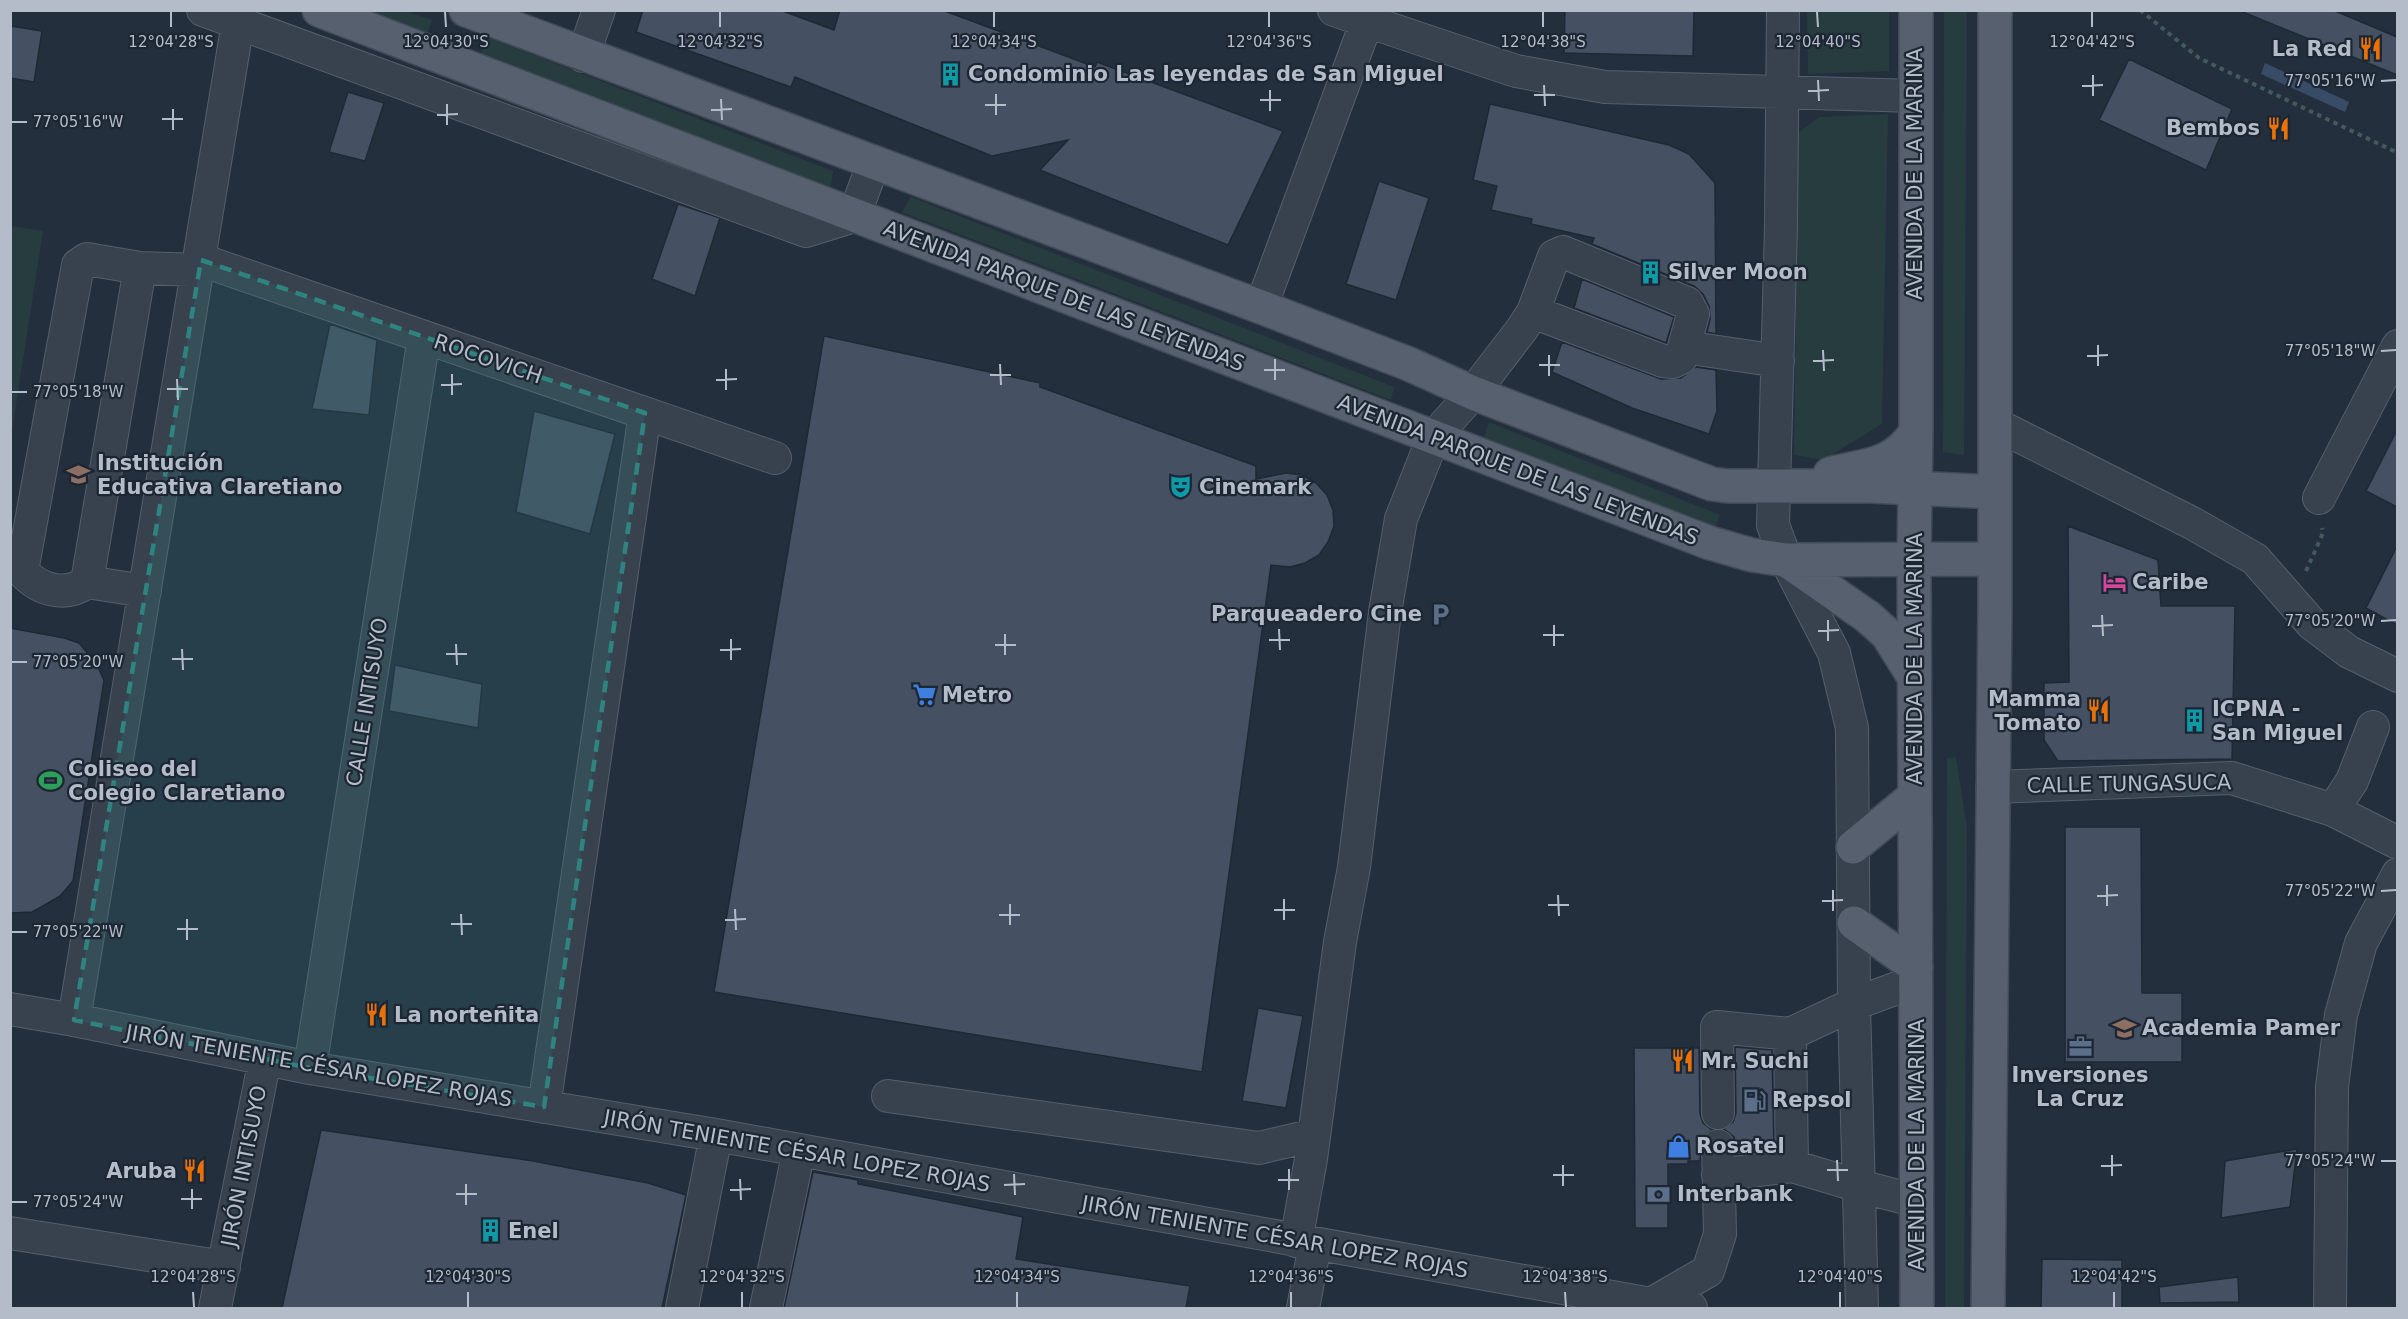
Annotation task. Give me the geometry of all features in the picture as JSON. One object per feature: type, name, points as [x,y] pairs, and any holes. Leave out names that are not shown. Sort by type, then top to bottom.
[{"type":"main road","name":"AVENIDA PARQUE DE LAS LEYENDAS","points":[[319,10],[1710,543],[1752,555],[1785,560],[1995,560]]},
{"type":"main road","name":"AVENIDA DE LA MARINA","points":[[1916,10],[1914,677],[1917,1308]]},
{"type":"main road","points":[[449,60],[466,11],[1261,307],[1409,364],[1473,393],[1712,484],[1727,486],[1870,486],[1995,492]]},
{"type":"main road","points":[[1988,1308],[1995,560],[1996,12]]},
{"type":"main road","points":[[1775,486],[1887,460],[1903,449],[1916,432]]},
{"type":"main road","points":[[1785,560],[1868,617],[1887,634],[1914,677]]},
{"type":"main road","points":[[1853,847],[1915,796]]},
{"type":"main road","points":[[1854,923],[1916,974]]},
{"type":"street","points":[[203,10],[239,17],[806,231],[854,216],[874,162]]},
{"type":"street","points":[[583,56],[599,10]]},
{"type":"street","points":[[1334,10],[1369,16],[1516,71],[1605,87],[1916,96]]},
{"type":"street","points":[[1783,10],[1778,361],[1773,525],[1785,560],[1834,653],[1852,728],[1854,1004],[1862,1308]]},
{"type":"street","points":[[1261,307],[1369,16]]},
{"type":"street","points":[[74,1020],[239,17]]},
{"type":"street","points":[[1303,1308],[1305,1243],[1314,1135],[1340,942],[1354,867],[1385,612],[1401,519],[1433,438],[1473,393],[1533,312],[1554,256],[1563,252],[1687,303],[1693,314],[1681,358],[1673,362],[1663,361],[1533,312]]},
{"type":"street","name":"ROCOVICH","points":[[87,582],[78,589],[53,590],[29,579],[22,571],[78,265],[87,259],[140,268],[200,265],[424,337],[775,458]]},
{"type":"street","points":[[140,268],[87,582],[145,591]]},
{"type":"street","name":"CALLE INTISUYO","points":[[310,1068],[424,337]]},
{"type":"street","points":[[2319,498],[2397,346]]},
{"type":"street","points":[[1684,347],[1778,361]]},
{"type":"street","points":[[544,1107],[645,413]]},
{"type":"street","points":[[1995,424],[2192,523],[2255,559],[2312,624],[2349,652],[2397,676]]},
{"type":"street","points":[[2333,810],[2352,781],[2373,727]]},
{"type":"street","name":"CALLE TUNGASUCA","points":[[1992,787],[2232,778],[2333,810],[2397,843]]},
{"type":"street","points":[[2330,1308],[2332,1087],[2341,1015],[2361,943],[2397,874]]},
{"type":"street","points":[[1718,1113],[1717,1027],[1790,1034],[1916,974]]},
{"type":"street","name":"JIRÓN TENIENTE CÉSAR LOPEZ ROJAS","points":[[10,1009],[310,1068],[716,1135],[1651,1306],[1690,1308]]},
{"type":"street","points":[[1790,1034],[1792,1166]]},
{"type":"street","name":"JIRÓN INTISUYO","points":[[215,1308],[265,1059]]},
{"type":"street","points":[[888,1096],[1259,1148],[1314,1135]]},
{"type":"street","points":[[682,1308],[716,1135]]},
{"type":"street","points":[[766,1308],[799,1150]]},
{"type":"street","points":[[1651,1306],[1708,1271],[1720,1234],[1718,1160],[1792,1166],[1917,1201]]},
{"type":"street","points":[[10,1233],[224,1267]]},
{"type":"path","points":[[2140,10],[2199,58],[2397,153]]},
{"type":"path","points":[[2292,602],[2323,533],[2319,498]]},
{"type":"highlighted area","points":[[201,260],[645,413],[544,1107],[310,1068],[74,1020]]},
{"type":"green space","points":[[357,11],[405,11],[432,20],[426,37]]},
{"type":"green space","points":[[1807,11],[1889,11],[1889,71],[1808,74]]},
{"type":"green space","points":[[1944,11],[1967,11],[1964,455],[1943,452]]},
{"type":"green space","points":[[487,37],[833,171],[830,193],[479,58]]},
{"type":"green space","points":[[1888,114],[1882,424],[1823,460],[1794,455],[1798,133],[1819,117]]},
{"type":"green space","points":[[911,197],[1394,387],[1391,400],[902,212]]},
{"type":"green space","points":[[10,226],[43,231],[11,437]]},
{"type":"green space","points":[[1489,422],[1720,515],[1712,536],[1481,444]]},
{"type":"green space","points":[[1956,757],[1967,828],[1964,1308],[1945,1308],[1947,758]]},
{"type":"water","points":[[2265,63],[2349,102],[2345,112],[2261,74]]},
{"type":"building","points":[[643,10],[780,10],[834,30],[840,10],[942,10],[1095,67],[1097,62],[1283,131],[1228,245],[1040,170],[1068,140],[992,156],[795,77],[791,87],[636,32]]},
{"type":"building","points":[[1565,10],[1694,10],[1693,56],[1564,53]]},
{"type":"building","points":[[2238,10],[2333,10],[2397,37],[2397,75]]},
{"type":"building","points":[[10,26],[42,31],[34,82],[10,78]]},
{"type":"building","points":[[2129,59],[2232,109],[2206,170],[2099,120]]},
{"type":"building","points":[[348,92],[384,103],[365,161],[329,152]]},
{"type":"building","points":[[1490,104],[1669,145],[1689,154],[1715,183],[1716,334],[1707,332],[1710,319],[1709,306],[1703,294],[1694,286],[1592,244],[1594,238],[1531,224],[1532,219],[1491,210],[1497,186],[1473,180]]},
{"type":"building","points":[[1379,181],[1429,198],[1396,300],[1346,284]]},
{"type":"building","points":[[678,204],[720,218],[695,296],[652,279]]},
{"type":"building","points":[[1582,279],[1674,317],[1666,343],[1574,308]]},
{"type":"building","points":[[330,324],[377,340],[369,415],[312,409]]},
{"type":"building","points":[[824,336],[1040,383],[1040,387],[1256,466],[1256,479],[1286,473],[1302,475],[1316,483],[1327,495],[1333,510],[1334,526],[1328,542],[1319,555],[1305,563],[1290,567],[1271,565],[1202,1072],[714,992]]},
{"type":"building","points":[[1562,342],[1661,379],[1681,378],[1696,367],[1716,370],[1717,411],[1709,434],[1632,408],[1552,372]]},
{"type":"building","points":[[534,411],[615,434],[590,534],[516,512]]},
{"type":"building","points":[[2397,430],[2397,507],[2366,491]]},
{"type":"building","points":[[2068,526],[2158,560],[2161,606],[2235,606],[2232,759],[2058,761],[2044,740],[2044,683],[2069,682]]},
{"type":"building","points":[[2397,546],[2397,625],[2366,608]]},
{"type":"building","name":"Coliseo del Colegio Claretiano","points":[[10,628],[79,643],[96,663],[104,680],[73,881],[60,896],[32,912],[10,913]]},
{"type":"building","points":[[395,665],[482,684],[478,728],[389,711]]},
{"type":"building","points":[[2065,827],[2141,827],[2142,993],[2182,993],[2182,1062],[2065,1062]]},
{"type":"building","points":[[1258,1008],[1303,1016],[1286,1108],[1242,1101]]},
{"type":"building","points":[[1735,1047],[1772,1050],[1774,1150],[1736,1155],[1734,1137],[1724,1129],[1733,1122],[1736,1113]]},
{"type":"building","points":[[1634,1048],[1699,1048],[1700,1114],[1703,1123],[1712,1130],[1702,1138],[1700,1161],[1688,1161],[1688,1164],[1668,1164],[1668,1228],[1635,1228]]},
{"type":"building","name":"Enel","points":[[321,1130],[533,1161],[648,1183],[686,1195],[662,1308],[282,1308]]},
{"type":"building","points":[[2297,1149],[2290,1207],[2221,1218],[2225,1161]]},
{"type":"building","points":[[813,1172],[858,1180],[858,1184],[1023,1217],[1016,1259],[1190,1286],[1186,1308],[784,1308]]},
{"type":"building","points":[[2042,1259],[2122,1260],[2122,1308],[2041,1308]]},
{"type":"building","points":[[2238,1277],[2239,1302],[2160,1303],[2159,1287]]},
{"type":"place","name":"La Red","points":[[2370,49]]},
{"type":"place","name":"Condominio Las leyendas de San Miguel","points":[[950,74]]},
{"type":"place","name":"Bembos","points":[[2278,128]]},
{"type":"place","name":"Silver Moon","points":[[1650,272]]},
{"type":"place","name":"Institución Educativa Claretiano","points":[[79,475]]},
{"type":"place","name":"Cinemark","points":[[1181,487]]},
{"type":"place","name":"Caribe","points":[[2114,582]]},
{"type":"place","name":"Parqueadero Cine","points":[[1440,614]]},
{"type":"place","name":"Metro","points":[[924,695]]},
{"type":"place","name":"Mamma Tomato","points":[[2099,711]]},
{"type":"place","name":"ICPNA - San Miguel","points":[[2194,721]]},
{"type":"place","name":"Coliseo del Colegio Claretiano","points":[[50,781]]},
{"type":"place","name":"La norteñita","points":[[376,1015]]},
{"type":"place","name":"Academia Pamer","points":[[2124,1028]]},
{"type":"place","name":"Inversiones La Cruz","points":[[2080,1047]]},
{"type":"place","name":"Mr. Suchi","points":[[1683,1061]]},
{"type":"place","name":"Repsol","points":[[1754,1100]]},
{"type":"place","name":"Rosatel","points":[[1678,1146]]},
{"type":"place","name":"Aruba","points":[[195,1171]]},
{"type":"place","name":"Interbank","points":[[1659,1194]]},
{"type":"place","name":"Enel","points":[[490,1231]]}]
